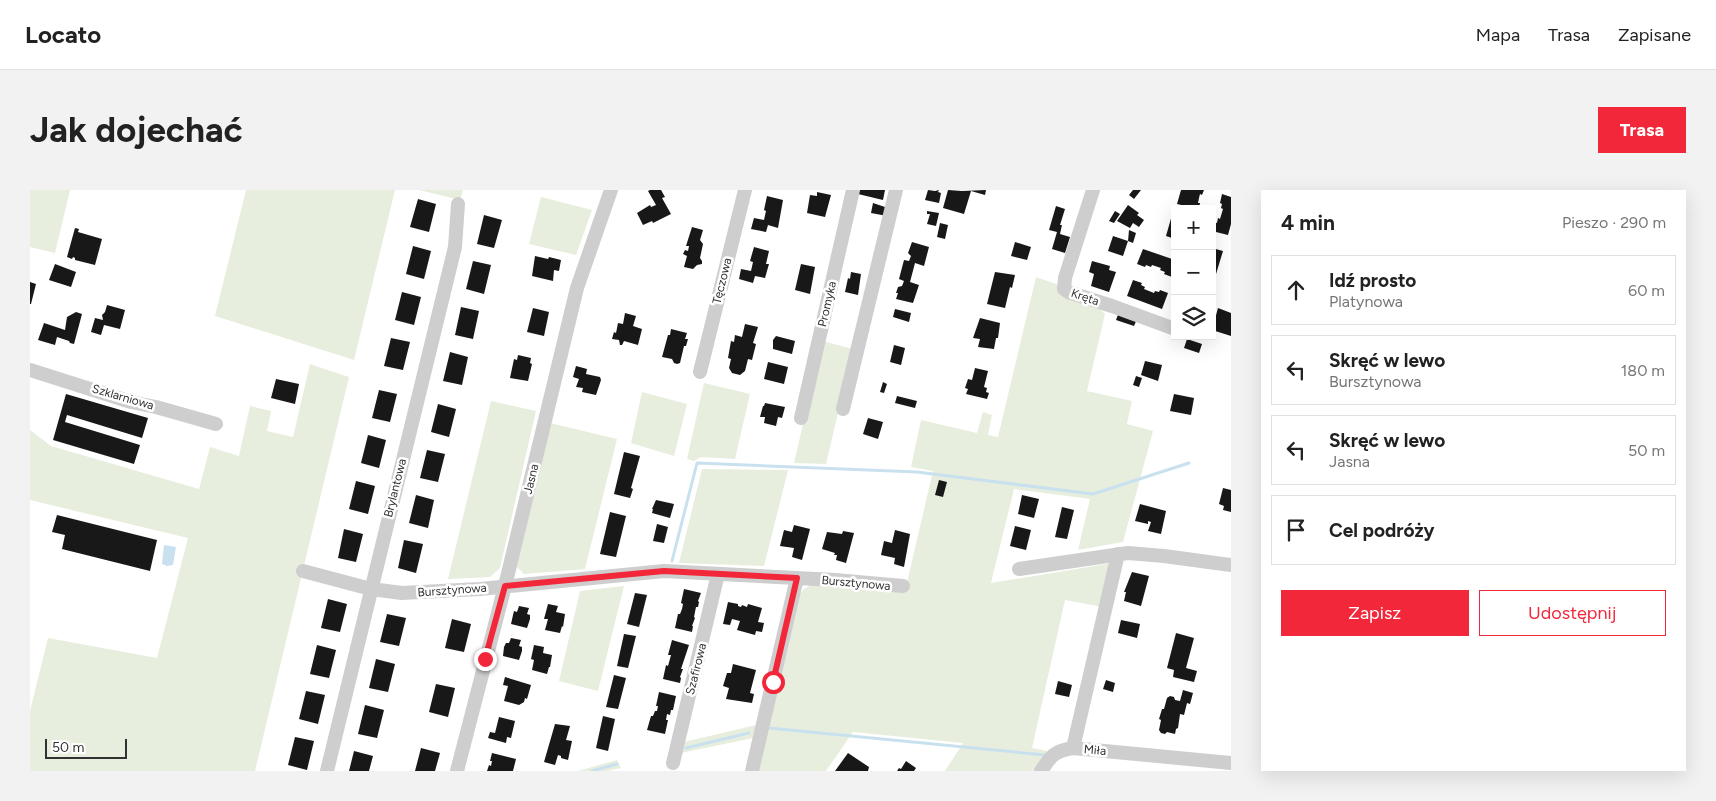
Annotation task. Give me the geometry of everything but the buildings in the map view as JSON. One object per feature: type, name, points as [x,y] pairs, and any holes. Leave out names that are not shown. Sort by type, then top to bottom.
[{"type":"street","name":"Jasna","points":[[458,771],[577,288],[611,190]]},
{"type":"street","name":"Tęczowa","points":[[700,372],[745,190]]},
{"type":"street","name":"Promyka","points":[[801,418],[854,190]]},
{"type":"street","points":[[843,409],[896,190]]},
{"type":"street","name":"Kręta","points":[[1093,190],[1064,278],[1064,289],[1171,328]]},
{"type":"street","name":"Brylantowa","points":[[327,771],[455,247],[458,204]]},
{"type":"street","name":"Szklarniowa","points":[[30,370],[131,402],[216,424]]},
{"type":"street","points":[[1019,569],[1118,554],[1147,554],[1231,565]]},
{"type":"street","name":"Miła","points":[[1118,554],[1073,748],[1231,763]]},
{"type":"street","name":"Bursztynowa","points":[[303,571],[371,589],[402,593],[505,586],[654,571],[797,578],[902,586]]},
{"type":"street","name":"Szafirowa","points":[[673,763],[718,574]]},
{"type":"street","points":[[752,771],[797,578]]},
{"type":"street","points":[[1040,771],[1052,755],[1064,749],[1073,748]]},
{"type":"green space","points":[[30,190],[70,190],[55,253],[30,247]]},
{"type":"green space","points":[[246,190],[395,190],[354,360],[215,316]]},
{"type":"green space","points":[[419,190],[463,190],[460,200]]},
{"type":"green space","points":[[541,197],[592,210],[576,255],[529,244]]},
{"type":"green space","points":[[1036,277],[1059,285],[1062,296],[1096,306],[1105,314],[1087,391],[1132,401],[1127,424],[1153,431],[1123,542],[1078,550],[1090,499],[1014,489],[991,583],[1113,563],[1103,607],[1065,600],[1032,748],[1047,751],[1033,771],[945,771],[963,743],[853,732],[826,771],[755,771],[798,596],[811,585],[905,591],[933,471],[911,467],[921,420],[977,433],[983,412],[992,415],[988,435],[998,437]]},
{"type":"green space","points":[[822,341],[853,349],[826,464],[794,463]]},
{"type":"green space","points":[[310,364],[349,377],[255,771],[30,771],[30,711],[48,638],[157,658],[188,538],[30,500],[30,430],[51,446],[199,489],[210,447],[239,456],[250,406],[271,411],[267,431],[293,437]]},
{"type":"green space","points":[[704,383],[750,394],[735,459],[701,457],[694,461],[687,459]]},
{"type":"green space","points":[[642,392],[687,404],[674,456],[631,443]]},
{"type":"green space","points":[[491,401],[536,411],[500,568],[490,577],[448,579]]},
{"type":"green space","points":[[550,423],[617,439],[585,569],[524,574],[516,566]]},
{"type":"green space","points":[[702,469],[788,470],[764,566],[679,563]]},
{"type":"green space","points":[[624,586],[598,691],[559,681],[580,591]]},
{"type":"green space","points":[[756,725],[753,738],[681,753],[684,742]]},
{"type":"green space","points":[[617,760],[621,768],[607,771],[578,771]]},
{"type":"water","points":[[164,545],[176,547],[173,565],[167,566],[162,564]]},
{"type":"waterway","points":[[672,561],[697,463],[917,472],[1093,494],[1189,463]]},
{"type":"waterway","points":[[769,728],[1045,755]]},
{"type":"waterway","points":[[686,748],[749,733]]},
{"type":"waterway","points":[[592,771],[617,764]]},
{"type":"route","points":[[485,659],[505,586],[654,571],[797,578],[773,682]]}]
